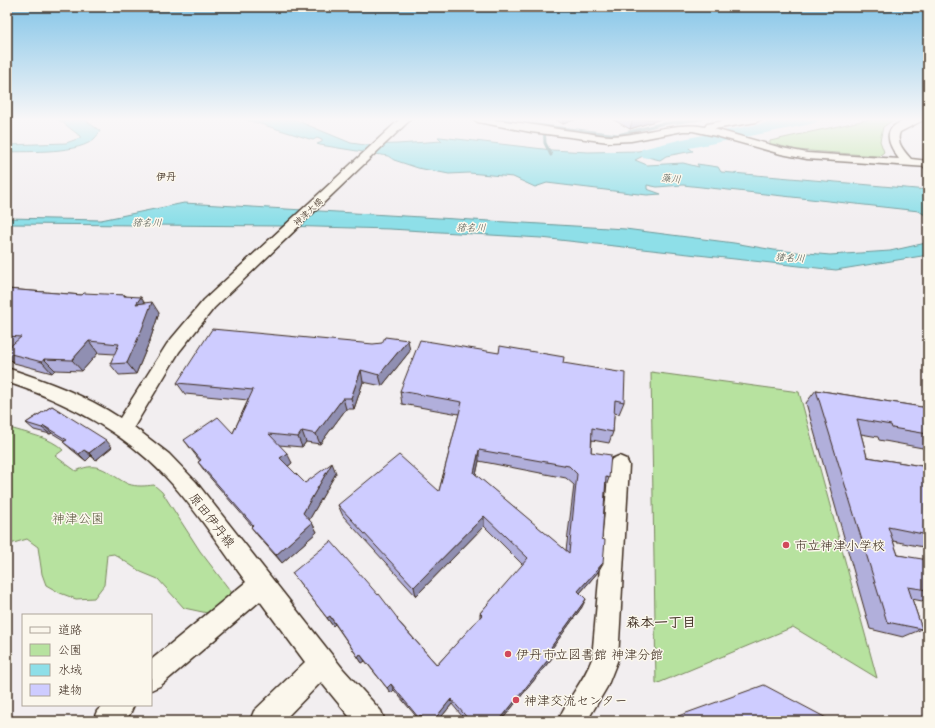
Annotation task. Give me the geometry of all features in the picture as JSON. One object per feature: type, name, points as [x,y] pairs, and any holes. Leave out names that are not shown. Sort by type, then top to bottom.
[{"type":"street","name":"神津大橋","points":[[123,429],[173,348],[209,304],[370,153]]},
{"type":"street","points":[[793,153],[807,156],[928,164]]},
{"type":"street","points":[[900,153],[907,162]]},
{"type":"street","name":"原田伊丹線","points":[[7,375],[34,383],[75,401],[123,429],[162,460],[176,474],[322,663],[349,697],[371,721]]},
{"type":"street","points":[[572,721],[598,678],[605,659],[619,465]]},
{"type":"street","points":[[152,676],[262,584]]},
{"type":"street","points":[[264,721],[322,663]]},
{"type":"street","points":[[107,721],[120,706]]},
{"type":"green space","points":[[838,153],[883,153],[879,156]]},
{"type":"green space","points":[[651,372],[799,392],[877,678],[793,627],[656,684]]},
{"type":"green space","name":"神津公園","points":[[7,427],[52,442],[63,450],[55,456],[76,471],[84,468],[98,467],[128,484],[138,486],[154,485],[162,492],[200,551],[232,593],[231,599],[212,614],[184,608],[158,579],[141,572],[114,554],[107,555],[104,585],[94,598],[76,599],[60,593],[46,585],[42,574],[38,547],[27,539],[7,545]]},
{"type":"water","name":"藻川","points":[[369,153],[682,153],[666,156],[660,160],[643,156],[635,160],[647,165],[683,163],[699,167],[697,164],[718,167],[721,172],[928,190],[928,217],[919,211],[683,185],[657,187],[647,185],[647,189],[661,194],[647,195],[547,183],[535,187],[513,177],[469,173],[449,174],[418,168],[394,160],[388,156]]},
{"type":"water","name":"猪名川","points":[[184,203],[625,229],[734,243],[774,250],[830,255],[890,251],[926,243],[928,239],[928,255],[836,270],[541,238],[390,229],[282,226],[7,224],[7,218],[101,220]]},
{"type":"building","points":[[7,289],[82,295],[84,293],[125,295],[124,296],[141,297],[136,304],[152,302],[127,363],[110,364],[119,344],[89,341],[72,360],[44,359],[42,362],[7,353],[7,349],[21,337],[7,336]]},
{"type":"building","points":[[212,329],[373,344],[382,343],[385,337],[408,340],[379,375],[361,370],[351,398],[343,398],[316,434],[302,431],[298,437],[269,434],[287,453],[280,458],[305,483],[332,463],[303,513],[312,523],[276,555],[251,527],[253,525],[198,462],[201,460],[184,440],[218,417],[233,433],[253,390],[177,383]]},
{"type":"building","points":[[420,340],[499,353],[500,346],[564,357],[563,363],[625,373],[624,402],[615,400],[613,432],[592,428],[591,452],[611,455],[609,478],[606,477],[602,539],[605,540],[603,563],[578,591],[586,599],[551,647],[555,651],[499,721],[470,721],[451,699],[433,721],[426,721],[420,715],[418,717],[391,684],[387,688],[360,654],[358,657],[330,616],[327,618],[292,573],[331,541],[378,595],[379,594],[398,619],[397,620],[437,665],[482,615],[480,613],[528,558],[484,516],[414,587],[338,505],[399,455],[439,491],[462,402],[400,391]],"holes":[[[479,450],[569,466],[577,474],[569,553],[474,473]]]},
{"type":"building","points":[[816,390],[928,408],[928,434],[892,428],[891,425],[857,419],[867,457],[928,467],[928,535],[888,527],[898,555],[928,560],[928,590],[908,587],[922,629],[887,622]]},
{"type":"building","points":[[52,406],[106,440],[89,453],[84,450],[79,454],[63,442],[67,440],[44,426],[42,428],[26,423]]},
{"type":"building","points":[[764,685],[832,721],[667,721],[667,720]]},
{"type":"place","name":"市立神津小学校","points":[[786,545]]},
{"type":"place","name":"伊丹市立図書館 神津分館","points":[[508,654]]},
{"type":"place","name":"神津交流センター","points":[[516,700]]},
{"type":"district","name":"伊丹","points":[[166,177]]},
{"type":"district","name":"森本一丁目","points":[[661,622]]}]
